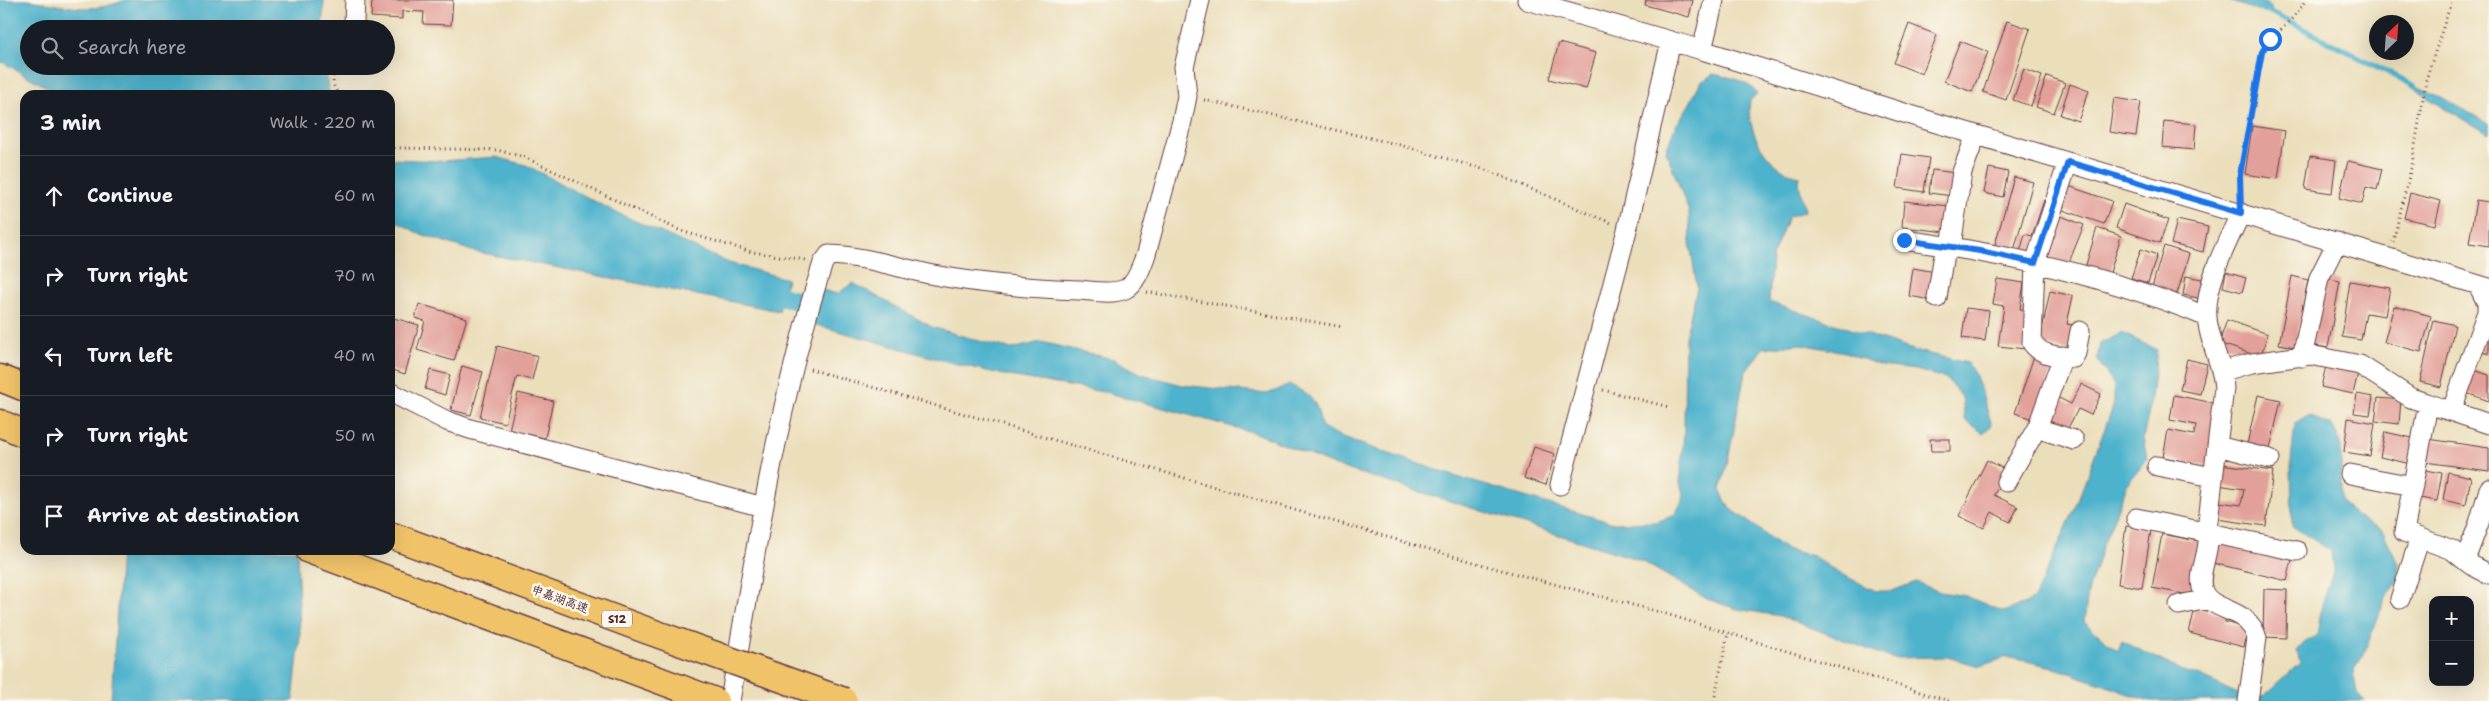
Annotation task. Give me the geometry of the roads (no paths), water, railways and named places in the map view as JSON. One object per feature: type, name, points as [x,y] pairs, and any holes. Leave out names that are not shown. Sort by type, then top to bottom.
[{"type":"highway","points":[[0,378],[20,386]]},
{"type":"highway","points":[[0,423],[20,432]]},
{"type":"highway","name":"申嘉湖高速","points":[[395,537],[844,701]]},
{"type":"highway","points":[[322,555],[715,701]]},
{"type":"street","points":[[354,20],[355,0]]},
{"type":"street","points":[[730,701],[763,507],[804,324],[817,283],[829,255],[848,255],[935,275],[977,280],[1059,289],[1116,292],[1127,288],[1140,272],[1146,254],[1186,96],[1184,68],[1200,0]]},
{"type":"street","points":[[1527,0],[1702,50],[1976,135],[2484,287],[2487,312],[2452,410]]},
{"type":"street","points":[[1702,50],[1714,0]]},
{"type":"street","points":[[1560,485],[1628,230],[1671,41]]},
{"type":"street","points":[[1936,298],[1943,260],[1949,246],[1962,172],[1976,135]]},
{"type":"street","points":[[2068,162],[2035,263],[2032,343],[2036,349],[2046,354],[2073,358],[2080,331]]},
{"type":"street","points":[[2241,213],[2220,257],[2209,297],[2206,317],[2213,348],[2223,371],[2223,412],[2213,477],[2207,533],[2209,539],[2202,579],[2202,591],[2208,599],[2248,620],[2255,629],[2257,638],[2248,701]]},
{"type":"street","points":[[1904,240],[1949,246],[2035,263],[2134,289],[2206,317]]},
{"type":"street","points":[[2302,357],[2319,278],[2337,242]]},
{"type":"street","points":[[2006,482],[2038,426],[2063,356]]},
{"type":"street","points":[[2223,371],[2252,363],[2310,356],[2360,365],[2412,398],[2428,405],[2452,410],[2489,424]]},
{"type":"street","points":[[395,395],[447,421],[470,429],[763,507]]},
{"type":"street","points":[[2428,405],[2404,532],[2452,550],[2464,560],[2489,574]]},
{"type":"street","points":[[2038,426],[2043,430],[2074,440]]},
{"type":"street","points":[[2217,446],[2270,459]]},
{"type":"street","points":[[2157,466],[2213,477]]},
{"type":"street","points":[[2350,474],[2413,486]]},
{"type":"street","points":[[2464,560],[2479,523],[2489,489]]},
{"type":"street","points":[[2136,518],[2298,551]]},
{"type":"street","points":[[2400,598],[2420,538]]},
{"type":"street","points":[[2180,605],[2208,599]]},
{"type":"water","points":[[0,0],[28,0],[76,8],[88,8],[112,5],[125,0],[324,0],[323,20],[20,20],[20,72],[0,61]]},
{"type":"water","points":[[2226,0],[2256,0],[2271,6],[2272,13],[2258,11]]},
{"type":"water","points":[[1713,74],[1738,80],[1754,90],[1757,95],[1750,100],[1749,112],[1755,136],[1769,158],[1778,166],[1788,173],[1800,176],[1799,184],[1805,211],[1788,217],[1772,257],[1769,302],[1913,350],[1967,363],[1976,376],[1992,425],[1983,433],[1965,420],[1962,397],[1947,379],[1916,370],[1881,366],[1845,352],[1800,344],[1763,348],[1745,373],[1727,465],[1720,490],[1729,507],[1785,549],[1813,556],[1837,572],[1876,591],[1892,591],[1916,582],[1940,592],[1966,596],[2003,612],[2025,604],[2035,597],[2075,508],[2114,404],[2114,385],[2097,359],[2100,344],[2122,333],[2157,350],[2150,406],[2143,438],[2147,459],[2127,485],[2103,545],[2088,592],[2084,622],[2118,651],[2122,641],[2180,670],[2201,676],[2237,694],[2263,697],[2300,663],[2297,651],[2304,643],[2317,635],[2322,605],[2333,572],[2331,551],[2292,526],[2291,462],[2295,423],[2308,415],[2331,425],[2341,442],[2341,500],[2354,515],[2383,531],[2398,564],[2399,581],[2386,597],[2363,656],[2353,671],[2357,693],[2365,701],[2150,701],[2049,666],[2007,657],[1980,666],[1947,657],[1891,658],[1780,616],[1737,609],[1707,599],[1640,560],[1336,466],[1258,434],[1109,393],[1004,375],[949,362],[813,324],[822,290],[837,294],[853,283],[932,327],[1012,349],[1041,342],[1113,359],[1142,374],[1182,385],[1267,394],[1290,385],[1304,392],[1313,401],[1318,411],[1321,426],[1343,438],[1457,477],[1613,523],[1656,522],[1675,515],[1684,497],[1680,483],[1684,432],[1685,338],[1697,288],[1690,243],[1689,212],[1666,151],[1674,129],[1700,83]]},
{"type":"water","points":[[25,75],[325,75],[329,90],[52,90]]},
{"type":"water","points":[[2410,83],[2443,98],[2489,124],[2489,134],[2431,100]]},
{"type":"water","points":[[496,157],[526,165],[615,212],[729,263],[787,279],[779,311],[472,251],[418,233],[395,221],[395,159],[442,161]]},
{"type":"water","points":[[121,555],[297,555],[300,637],[293,701],[111,701]]},
{"type":"waterway","points":[[2267,10],[2415,86]]},
{"type":"waterway","points":[[757,289],[826,309]]}]
